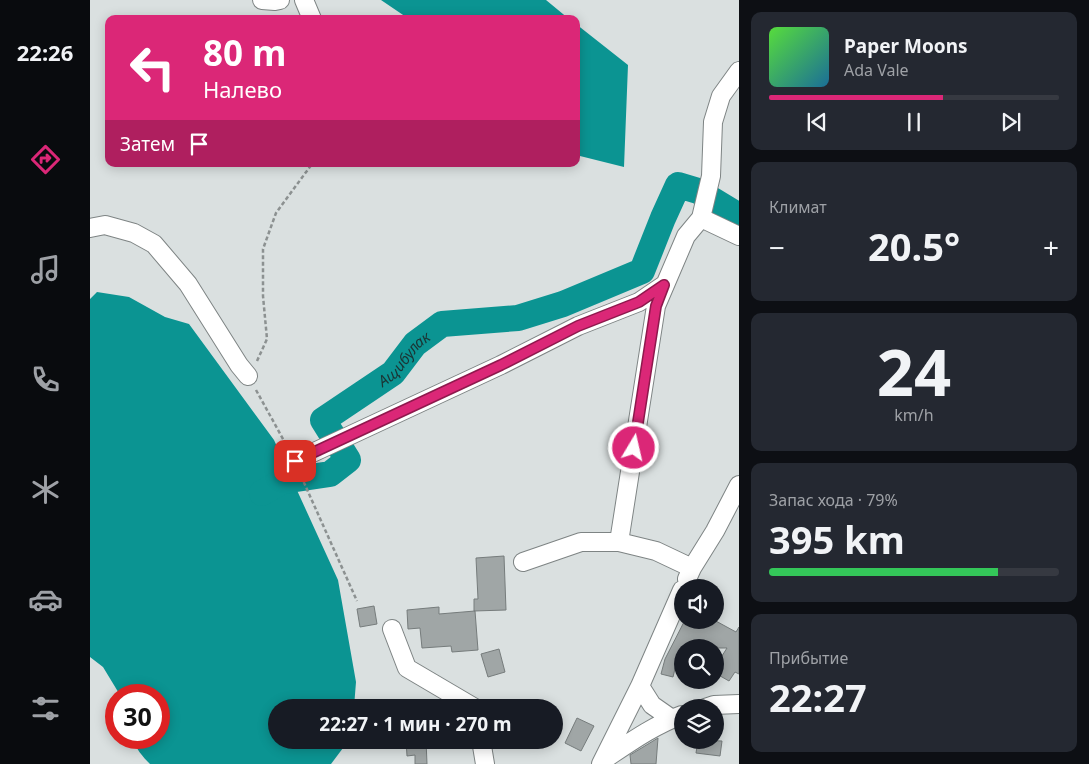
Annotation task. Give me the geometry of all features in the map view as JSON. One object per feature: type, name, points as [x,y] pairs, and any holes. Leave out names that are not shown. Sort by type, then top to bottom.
[{"type":"street","points":[[262,0],[280,0]]},
{"type":"street","points":[[304,0],[310,15]]},
{"type":"street","points":[[619,542],[656,306],[686,236],[701,218],[711,176],[713,122],[721,96],[739,71]]},
{"type":"street","points":[[701,218],[739,236]]},
{"type":"street","points":[[90,228],[105,226],[134,233],[154,244],[188,284],[239,365],[248,376]]},
{"type":"street","points":[[295,461],[501,365],[578,326],[639,302],[664,285]]},
{"type":"street","points":[[687,579],[739,485]]},
{"type":"street","points":[[523,562],[582,542],[619,542],[656,551],[692,568]]},
{"type":"street","points":[[602,762],[640,686],[674,609]]},
{"type":"street","points":[[392,629],[407,668],[460,699]]},
{"type":"street","points":[[640,686],[652,705],[674,716]]},
{"type":"street","points":[[724,705],[739,704]]},
{"type":"street","points":[[602,762],[638,736],[674,718]]},
{"type":"street","points":[[482,749],[485,764]]},
{"type":"path","points":[[310,167],[276,213],[263,249],[263,296],[267,339],[260,357],[248,376],[295,461],[357,602]]},
{"type":"water","points":[[381,0],[546,0],[564,15],[403,15]]},
{"type":"water","points":[[580,27],[628,65],[624,167],[580,156]]},
{"type":"water","points":[[97,292],[129,297],[165,317],[189,324],[274,440],[338,580],[356,682],[355,699],[268,699],[268,749],[342,749],[331,764],[150,764],[137,749],[170,749],[170,684],[113,684],[103,667],[90,657],[90,299]]},
{"type":"building","points":[[504,556],[506,610],[474,611],[474,599],[478,599],[476,558]]},
{"type":"building","points":[[374,606],[377,624],[360,627],[357,609]]},
{"type":"building","points":[[439,607],[439,614],[475,611],[478,650],[452,652],[451,646],[422,648],[420,628],[408,629],[407,610]]},
{"type":"building","points":[[724,625],[736,632],[739,627],[739,674],[735,672],[729,681],[724,678],[724,653],[727,648],[724,648],[724,639],[675,639],[680,629],[724,629]]},
{"type":"building","points":[[674,641],[673,677],[661,674],[665,659]]},
{"type":"building","points":[[499,649],[505,672],[488,677],[481,654]]},
{"type":"building","points":[[577,718],[594,726],[581,751],[565,743]]},
{"type":"building","points":[[658,738],[656,764],[631,764],[630,755]]},
{"type":"building","points":[[407,749],[426,749],[427,764],[415,764],[415,755],[407,756]]},
{"type":"building","points":[[697,749],[721,749],[720,756],[696,753]]},
{"type":"waterway","name":"Ащибулак","points":[[262,493],[283,481],[330,474],[348,460],[323,420],[393,373],[415,344],[442,324],[518,318],[563,304],[642,271],[678,185],[698,191],[739,216]]},
{"type":"route","points":[[295,461],[501,365],[578,326],[639,302],[664,285],[656,306],[634,448]]}]
